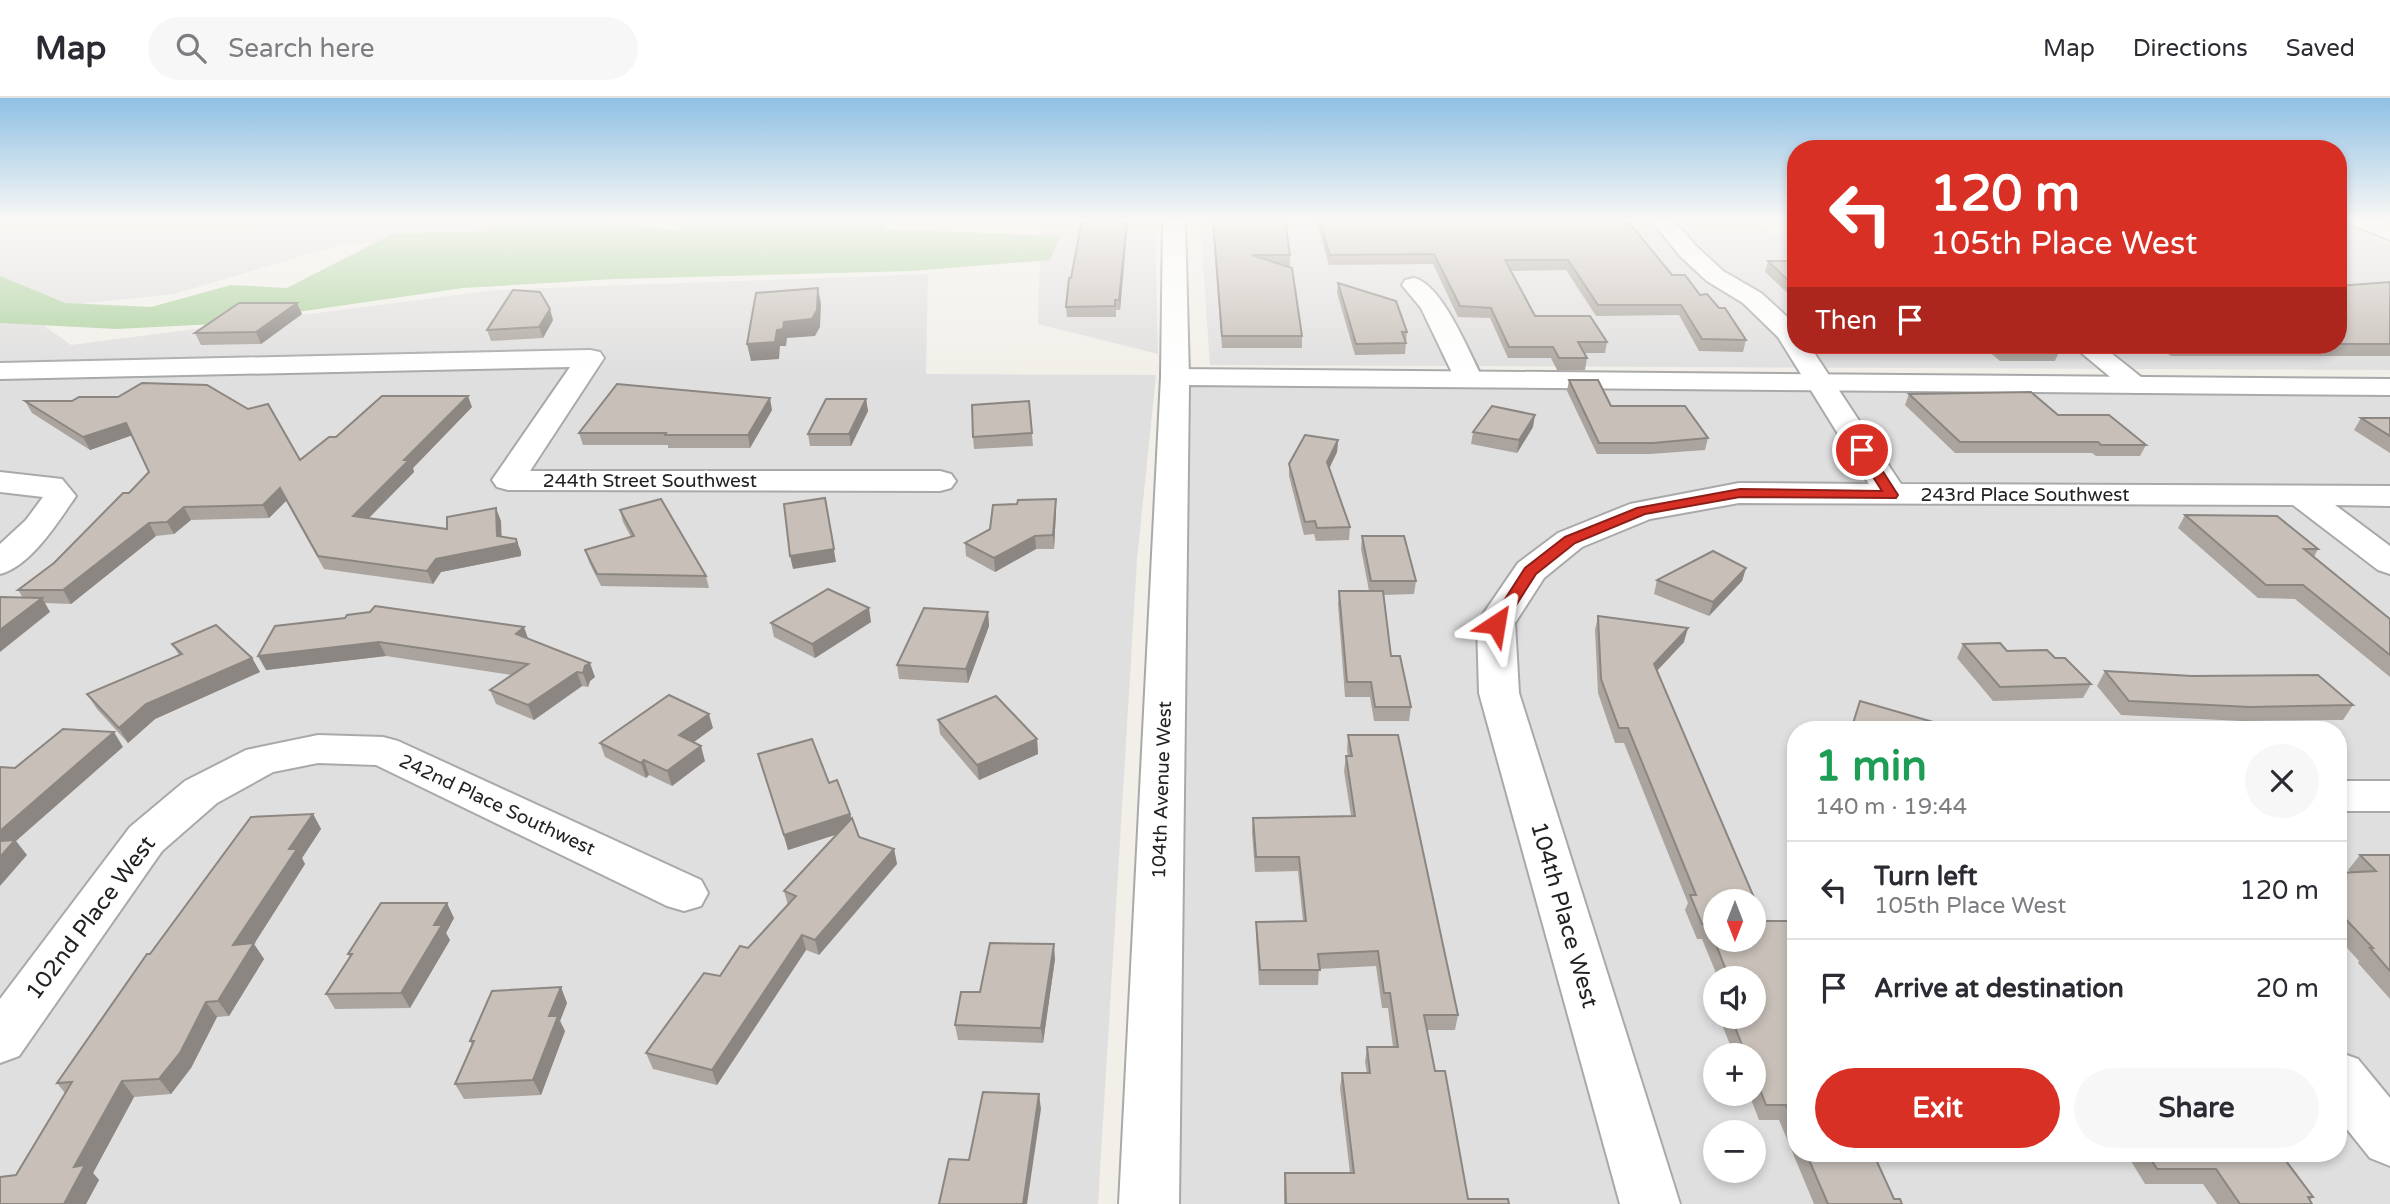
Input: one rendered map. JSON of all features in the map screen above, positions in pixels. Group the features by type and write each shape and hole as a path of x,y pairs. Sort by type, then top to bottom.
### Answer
{"street":[{"name":"104th Avenue West","path":"1149,1204 1175,377 1174,272"},
{"path":"1710,272 1752,298 1787,331"},
{"path":"1414,285 1432,305 1469,379"},
{"path":"1801,354 1892,495"},
{"path":"2097,354 2137,385"},
{"name":"244th Street Southwest","path":"0,371 133,371 339,362 530,362 590,358 508,480 940,481"},
{"path":"1175,377 2390,387"},
{"path":"0,482 51,486 60,496 38,527 0,563"},
{"name":"243rd Place Southwest","path":"1496,624 1531,571 1570,540 1642,511 1740,493 2390,496"},
{"path":"2300,495 2390,563"},
{"name":"104th Place West","path":"1496,624 1499,694 1650,1204"},
{"name":"242nd Place Southwest","path":"261,760 318,749 383,751 684,893"},
{"name":"102nd Place West","path":"0,1040 146,839 201,792 261,760"},
{"path":"2347,796 2390,796"},
{"path":"2347,1087 2390,1140"}],"shaded area":[{"path":"0,272 250,272 174,294 22,310 71,345 495,290 928,274 926,374 1156,375 1137,560 1098,1204 0,1204 0,371 433,372 0,369"},
{"path":"1040,272 1156,272 1158,354 1038,324"},
{"path":"1204,272 1787,272 1787,354 2347,354 2347,272 2390,272 2390,370 1210,365"},
{"path":"1175,377 2390,384 2390,1204 1167,1204"}],"green space":[{"path":"319,272 888,272 614,279 463,288 215,324 117,329 0,323 0,276 65,303 151,307 231,285 287,288"}],"building":[{"path":"1072,272 1122,272 1119,300 1115,300 1115,306 1066,307"},
{"path":"1217,272 1293,272 1302,336 1222,336"},
{"path":"1443,272 1511,272 1535,316 1590,316 1607,342 1578,342 1587,358 1559,358 1553,347 1509,347 1491,308 1460,306"},
{"path":"1576,272 1669,272 1672,275 1685,275 1700,295 1707,294 1719,308 1725,308 1746,340 1702,339 1681,305 1598,305"},
{"path":"1779,272 1787,272 1787,279"},
{"path":"2390,282 2390,344 2347,344 2347,285"},
{"path":"1338,283 1396,301 1407,332 1402,332 1406,343 1356,344"},
{"path":"818,288 817,310 812,319 784,322 783,329 777,330 775,342 747,344 756,293"},
{"path":"513,290 540,292 550,309 539,327 487,330"},
{"path":"239,303 297,303 256,332 195,333"},
{"path":"1569,380 1598,380 1611,406 1685,406 1708,438 1653,443 1599,443"},
{"path":"142,383 207,385 248,409 268,404 300,460 329,437 336,437 382,396 468,396 353,516 447,529 447,517 496,508 497,536 516,539 517,543 436,559 427,571 318,556 280,488 263,505 184,507 167,522 149,523 63,590 18,590 54,563 123,493 129,493 149,472 126,423 83,437 25,401 118,397"},
{"path":"617,384 770,398 748,435 579,433"},
{"path":"2031,392 2058,415 2109,415 2146,445 2101,445 2098,442 1960,442 1909,394"},
{"path":"826,399 866,399 849,434 808,434"},
{"path":"1029,401 1032,433 973,437 972,405"},
{"path":"1492,406 1535,415 1519,440 1473,432"},
{"path":"2361,418 2390,418 2390,436"},
{"path":"1305,435 1338,440 1327,462 1350,527 1317,528 1315,521 1305,522 1289,464"},
{"path":"825,498 834,549 790,556 784,504"},
{"path":"661,499 706,576 597,574 585,550 634,536 620,510"},
{"path":"1056,499 1053,535 1035,536 994,558 965,543 990,529 993,505 1017,504 1018,500"},
{"path":"2185,515 2277,516 2318,549 2304,549 2390,619 2390,655 2303,585 2266,585"},
{"path":"1362,536 1404,536 1416,581 1371,581"},
{"path":"1713,551 1746,568 1713,602 1657,580"},
{"path":"828,589 869,608 812,644 771,623"},
{"path":"1339,591 1383,591 1391,656 1400,656 1411,707 1375,707 1371,682 1347,682"},
{"path":"0,597 42,598 0,630"},
{"path":"375,606 524,627 516,634 590,663 585,666 583,673 577,672 528,705 490,690 528,664 379,642 258,656 275,626 345,618 347,615 370,612"},
{"path":"924,608 988,612 966,669 897,665"},
{"path":"1598,616 1688,628 1654,664 1750,889 1703,889 1703,924 1690,895 1696,895 1628,728 1619,728 1601,679"},
{"path":"216,625 252,658 146,704 119,728 87,694 182,654 172,644"},
{"path":"2000,643 2007,651 2047,650 2055,658 2065,658 2091,684 2000,687 1963,644"},
{"path":"2105,671 2192,676 2318,675 2353,705 2250,707 2129,701"},
{"path":"669,695 709,714 679,735 701,746 667,771 644,760 641,763 600,743"},
{"path":"996,696 1037,739 977,765 938,720"},
{"path":"1860,701 1930,721 1854,721"},
{"path":"63,729 114,732 0,831 0,767 15,768"},
{"path":"1348,735 1398,735 1458,1015 1424,1015 1435,1071 1445,1071 1468,1199 1508,1199 1509,1204 1286,1204 1285,1173 1354,1173 1342,1073 1370,1073 1367,1047 1398,1047 1390,993 1384,993 1378,951 1318,954 1320,970 1260,970 1256,922 1306,921 1299,857 1256,857 1253,818 1355,816 1346,756 1352,756"},
{"path":"812,739 829,783 837,780 850,814 784,835 758,754"},
{"path":"313,814 289,849 297,849 233,945 254,943 218,1001 206,1002 180,1053 159,1079 122,1081 74,1167 85,1165 64,1204 0,1204 0,1177 16,1175 72,1082 57,1083 147,954 150,954 251,817"},
{"path":"852,818 859,837 894,849 815,940 802,935 712,1070 646,1053 704,973 720,976 740,946 748,948 796,896 784,891"},
{"path":"15,840 0,857 0,841"},
{"path":"2360,855 2390,855 2390,971 2347,921 2347,873 2376,871"},
{"path":"381,903 447,903 434,925 442,925 401,993 326,994 352,954 348,954"},
{"path":"1766,921 1787,921 1787,1107 1786,1105 1766,1105 1766,1043 1741,1043 1736,1029 1766,1029 1766,966 1724,966 1719,952 1766,952"},
{"path":"990,943 1054,944 1041,1028 955,1025 961,992 980,992"},
{"path":"561,987 549,1016 558,1016 533,1080 455,1084 492,991"},
{"path":"983,1092 1039,1094 1023,1204 939,1204 949,1159 969,1160"},
{"path":"1810,1162 1877,1162 1894,1199 1900,1199 1902,1204 1828,1204"},
{"path":"2153,1162 2287,1162 2313,1197 2308,1197 2312,1204 2240,1204 2216,1169 2157,1169"}],"route":[{"path":"1496,624 1531,571 1570,540 1642,511 1740,493 1892,495 1862,450"}]}
